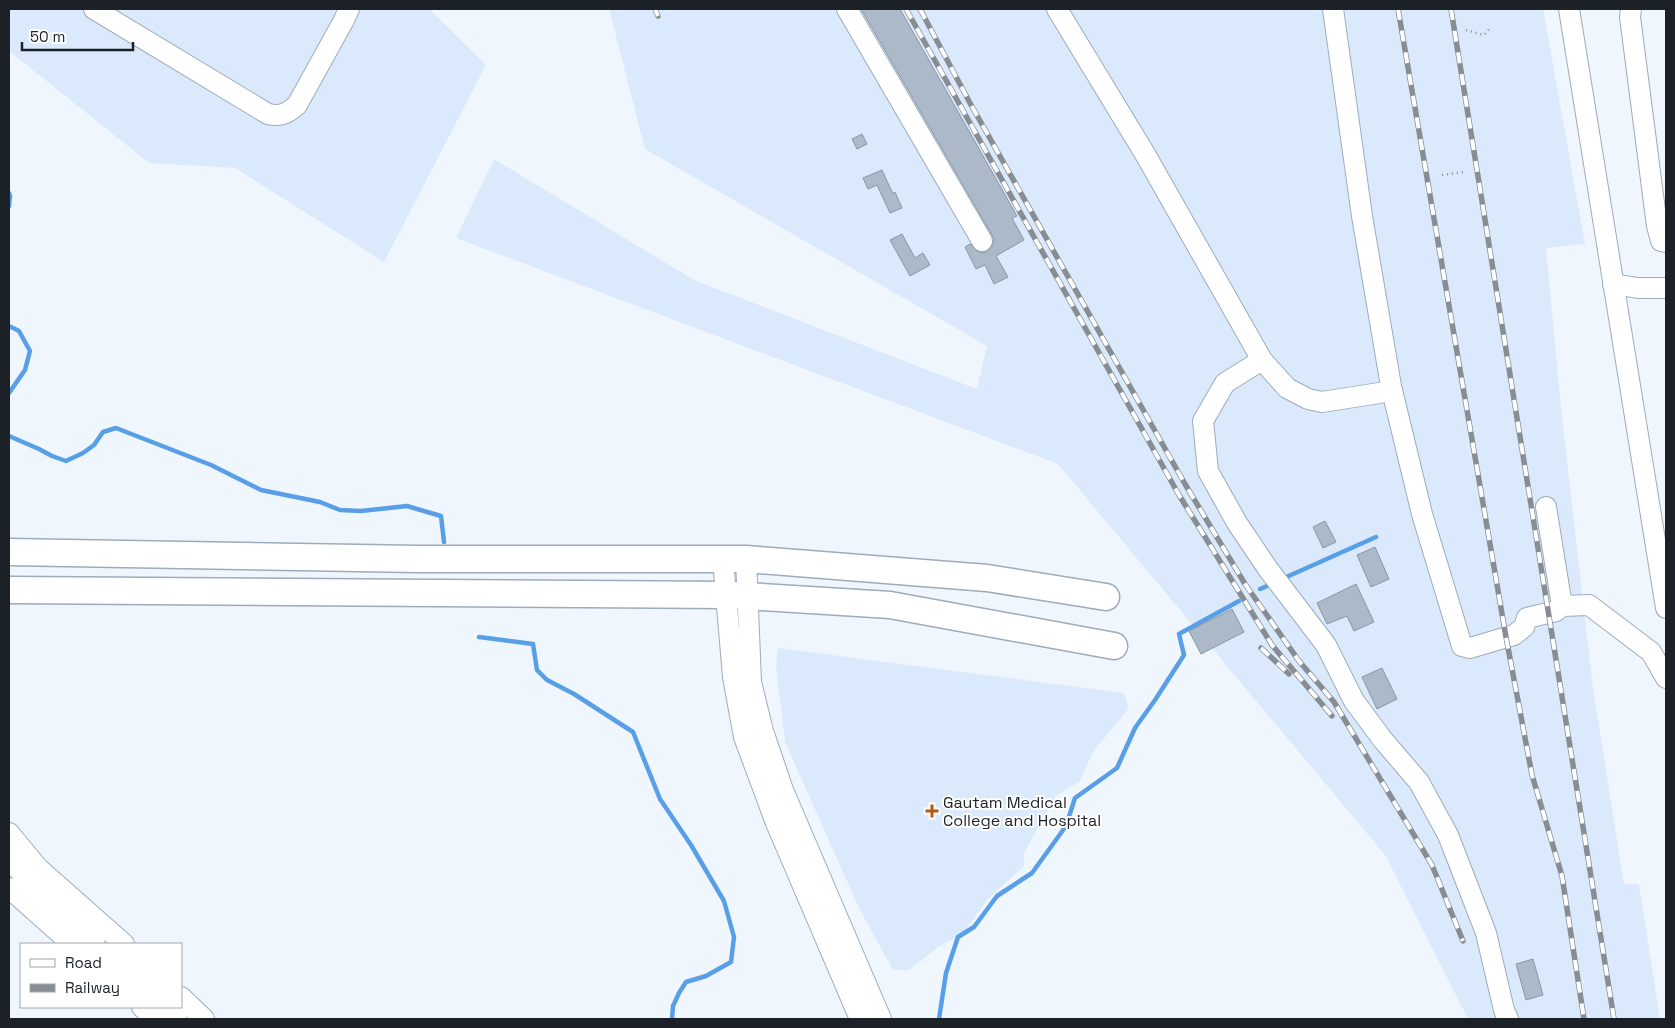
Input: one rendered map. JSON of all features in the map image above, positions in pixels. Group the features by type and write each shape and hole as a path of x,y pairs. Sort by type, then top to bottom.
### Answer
{"main road":[{"path":"9,552 418,559 734,559 988,578 1106,597"},
{"path":"9,590 737,595 890,604 1114,646"}],"street":[{"path":"94,9 268,114 277,116 288,113 297,104 349,9"},
{"path":"847,9 982,241"},
{"path":"1057,9 1145,154 1262,360 1287,388 1308,399 1322,402 1392,391"},
{"path":"1333,9 1362,216 1392,391 1422,514 1462,646 1470,648 1514,635 1524,627 1527,618 1556,611 1562,606 1589,605 1651,652 1666,678"},
{"path":"1570,9 1666,608"},
{"path":"1631,9 1630,17 1657,226 1661,241 1666,242"},
{"path":"1613,284 1638,288 1666,288"},
{"path":"1262,360 1225,383 1203,421 1208,471 1237,523 1268,569 1326,645 1354,701 1383,740 1420,782 1448,835 1486,933 1504,1010 1508,1019"},
{"path":"1546,508 1562,606"},
{"path":"734,559 737,595 751,682 762,732 783,790 880,1019"},
{"path":"737,595 733,676 744,737 776,823 860,1019"},
{"path":"9,833 38,868 123,943"},
{"path":"9,859 44,899 94,943"},
{"path":"9,888 71,943"},
{"path":"182,997 204,1019"},
{"path":"143,1008 154,1019"},
{"path":"165,1008 177,1019"}],"path":[{"path":"1466,30 1484,36 1490,28"},
{"path":"1442,175 1464,172"}],"shaded area":[{"path":"9,9 429,9 486,65 384,262 235,168 149,163 9,51"},
{"path":"609,9 1543,9 1585,244 1546,248 1561,408 1593,688 1624,884 1639,884 1660,1019 1468,1019 1385,855 1058,464 456,238 494,159 694,280 977,389 987,346 645,149"},
{"name":"Gautam Medical College and Hospital","path":"778,648 1124,693 1129,708 1093,752 1080,781 1056,796 1024,853 1024,866 987,900 963,934 938,947 909,970 893,970 859,908 785,742 776,667"}],"building":[{"path":"861,9 900,9 1017,216 1012,218 1024,240 996,256 1008,277 994,284 985,265 976,269 965,247 970,244 977,251 983,253 988,251 994,240 992,235"},
{"path":"862,134 867,144 857,149 852,139"},
{"path":"882,170 902,208 890,213 877,185 868,189 863,178"},
{"path":"902,234 915,258 923,253 930,265 910,276 890,240"},
{"path":"1325,521 1336,542 1323,548 1313,527"},
{"path":"1375,547 1389,579 1371,587 1357,555"},
{"path":"1356,584 1374,622 1354,631 1347,616 1327,624 1317,603"},
{"path":"1232,609 1244,632 1201,654 1189,631"},
{"path":"1382,668 1397,699 1377,709 1362,677"},
{"path":"1533,959 1543,995 1526,1000 1516,964"}],"waterway":[{"path":"9,193 9,206"},
{"path":"9,326 19,331 30,351 25,370 9,393"},
{"path":"9,436 66,461 94,445 103,432 116,428 211,465 261,490 320,502 340,510 361,511 407,506 441,516 444,542"},
{"path":"1282,579 1376,537"},
{"path":"1260,589 1272,584"},
{"path":"939,1019 946,973 958,937 974,927 997,896 1032,873 1066,826 1075,798 1117,768 1135,728 1184,655 1179,634 1239,601"},
{"path":"479,637 533,644 537,670 547,680 574,694 633,732 660,799 691,845 724,901 734,937 731,962 706,976 686,982 673,1006 672,1019"}],"railway":[{"path":"655,9 658,16"},
{"path":"906,9 1179,495 1272,645 1332,716"},
{"path":"920,9 970,103 1185,484 1245,584 1299,661 1334,702 1432,865 1463,941"},
{"path":"1398,9 1506,637 1532,775 1562,876 1584,1019"},
{"path":"1451,9 1614,1019"},
{"path":"1261,648 1289,674"}],"place":[{"name":"Gautam Medical College and Hospital","path":"932,811"}]}
